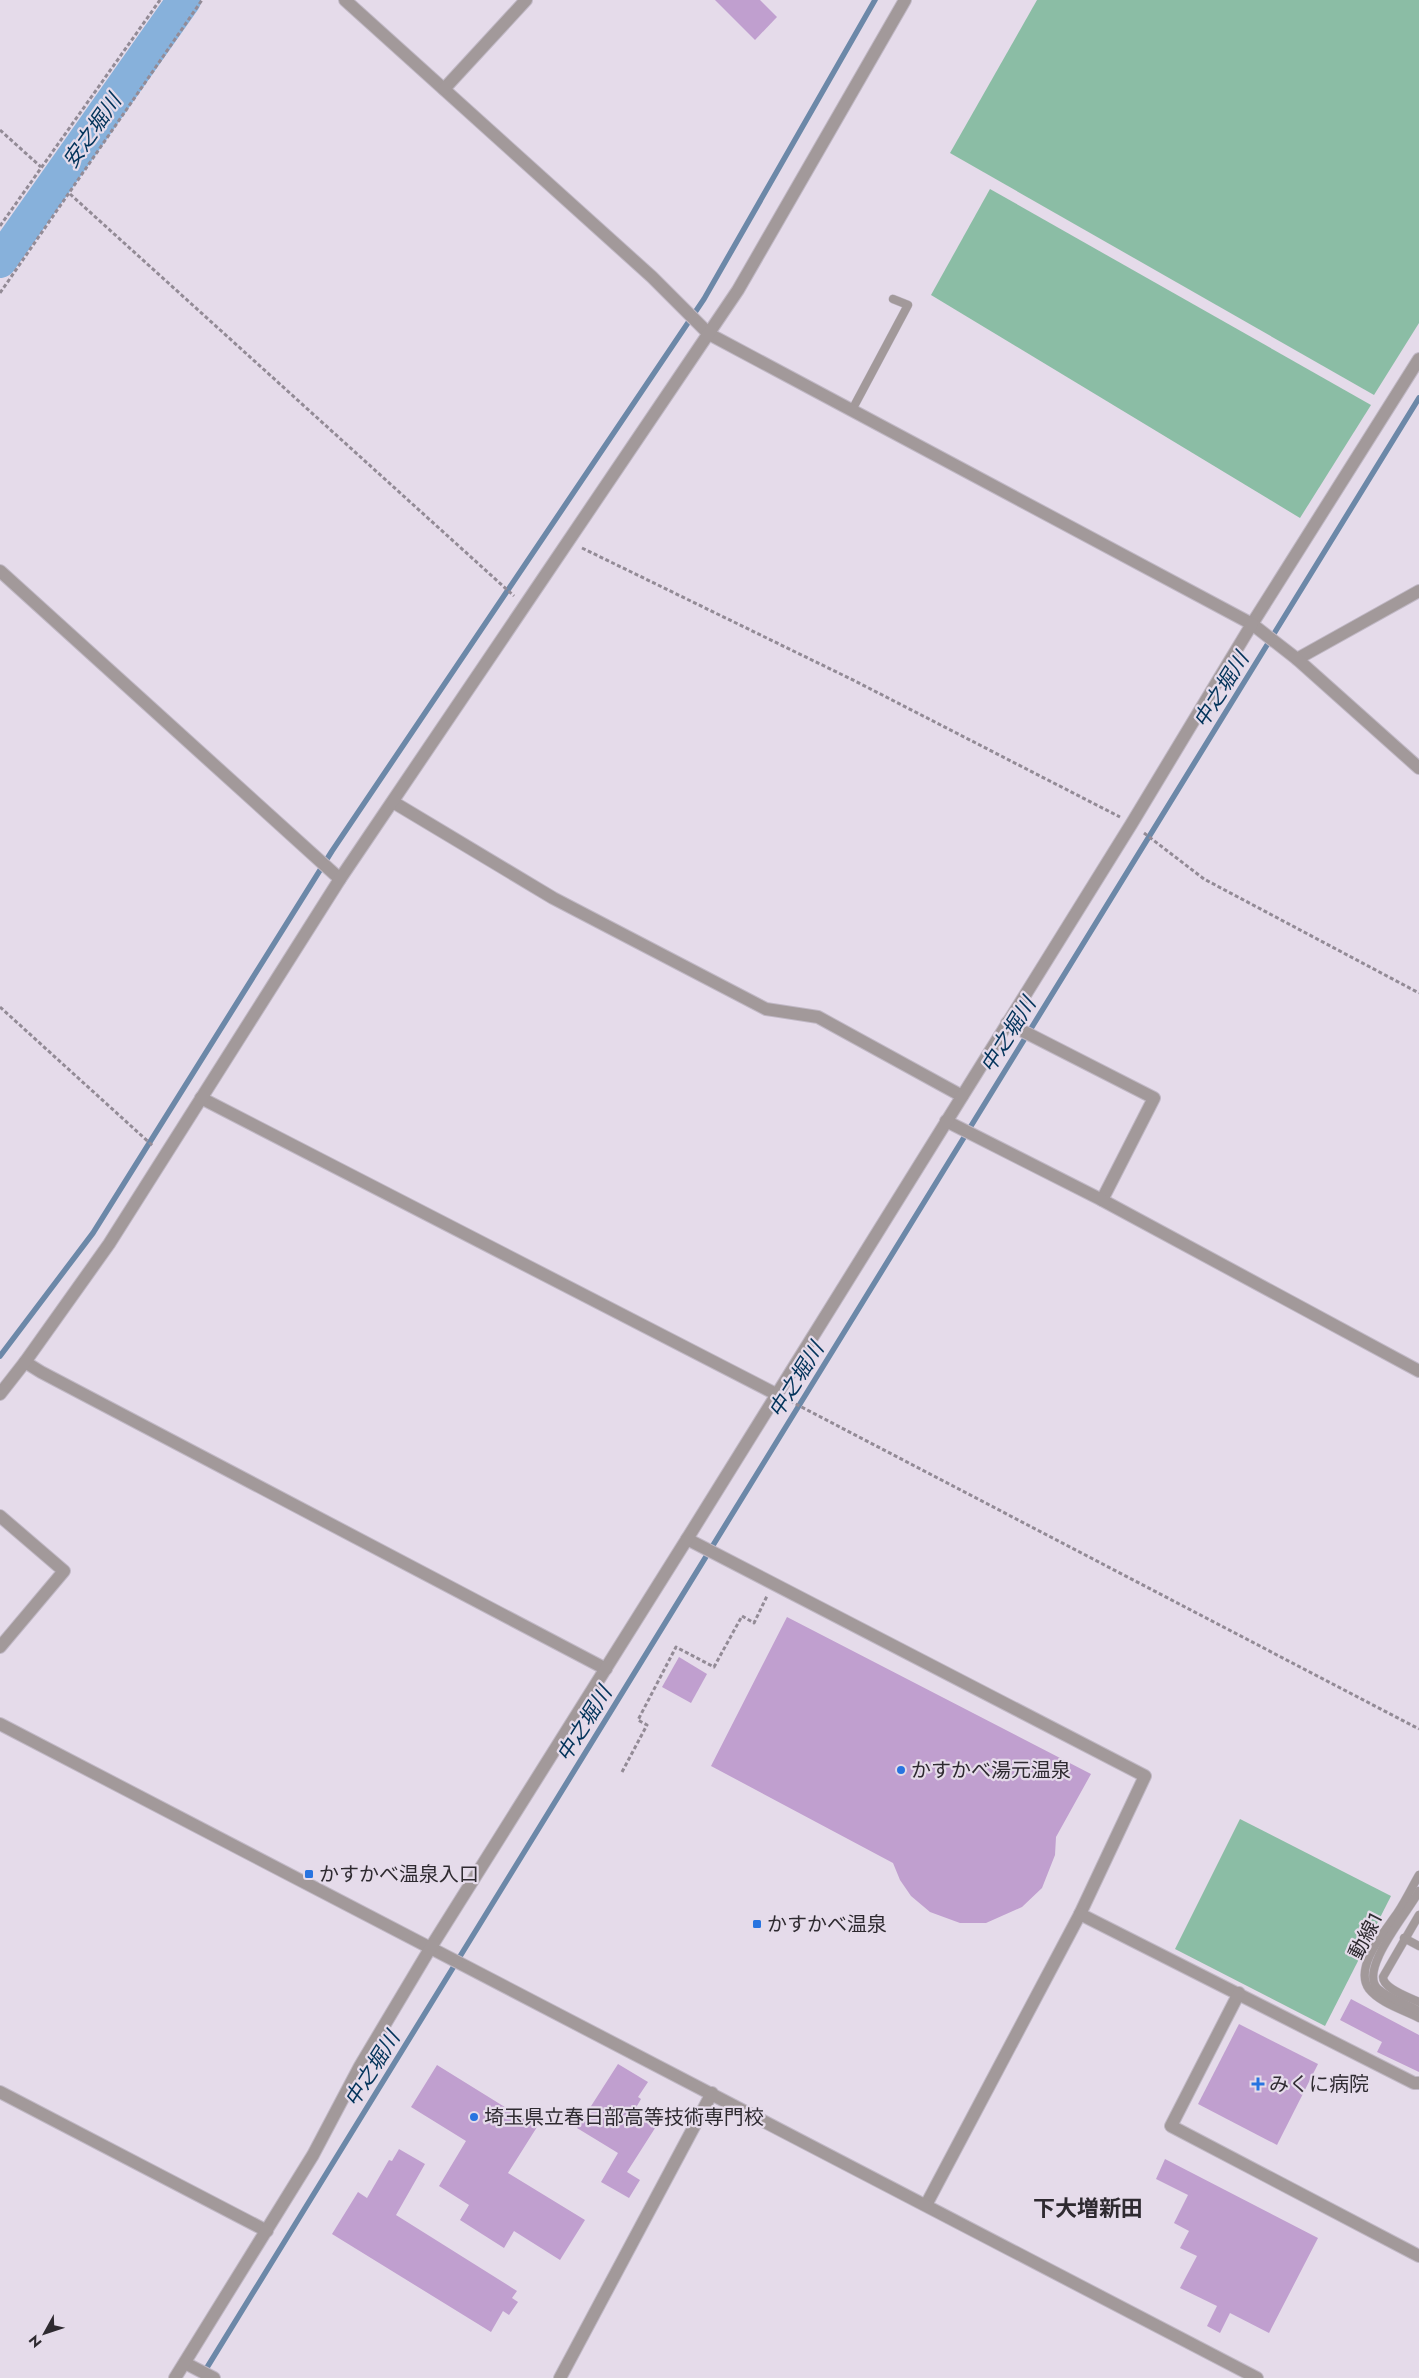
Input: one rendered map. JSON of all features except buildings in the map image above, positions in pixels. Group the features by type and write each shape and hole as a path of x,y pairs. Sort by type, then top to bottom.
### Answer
{"street":[{"path":"346,0 706,330 1256,628 1297,659 1419,768"},
{"path":"444,89 526,0"},
{"path":"0,1394 26,1362 109,1244 201,1098 336,876 393,802 569,542 706,330 743,282 905,0"},
{"path":"175,2378 313,2155 360,2066 431,1947 687,1540 1132,823 1256,628 1419,359"},
{"path":"0,572 336,876"},
{"path":"1297,659 1419,591"},
{"path":"393,802 553,898 766,1009 818,1017 962,1096"},
{"path":"1007,1024 1154,1098 1102,1200"},
{"path":"201,1098 776,1394"},
{"path":"946,1121 1102,1200 1419,1371"},
{"path":"26,1362 41,1372 606,1669"},
{"path":"0,1516 64,1571 0,1648"},
{"path":"687,1540 1145,1776 1080,1914 926,2206"},
{"path":"0,1724 1257,2378"},
{"path":"1080,1914 1414,2083 1419,2083"},
{"path":"1239,1993 1171,2126 1419,2256"},
{"path":"0,2092 267,2231"},
{"path":"560,2378 712,2093"},
{"path":"185,2363 214,2378"}],"lane":[{"path":"852,410 908,305 893,299"},
{"name":"動線1","path":"1419,1875 1397,1913 1383,1932 1364,1969 1366,1984 1376,1996 1419,2018"},
{"path":"1419,1891 1410,1908 1390,1933 1372,1973 1374,1982 1379,1990 1419,2010"},
{"path":"1419,1915 1384,1972 1383,1981 1388,1986 1419,2002"},
{"path":"1404,1938 1419,1946"}],"path":[{"path":"0,226 160,0"},
{"path":"0,293 202,0"},
{"path":"0,130 41,167"},
{"path":"70,194 518,599"},
{"path":"569,542 855,681 1132,823 1204,879 1419,993"},
{"path":"0,1007 159,1152"},
{"path":"776,1394 1419,1729"},
{"path":"622,1772 647,1724 638,1720 676,1646 714,1667 742,1616 754,1623 773,1584"}],"green space":[{"path":"1037,0 1419,0 1419,323 1374,395 950,153"},
{"path":"990,189 1371,405 1300,518 931,295"},
{"path":"1240,1819 1391,1896 1325,2026 1175,1949"}],"waterway":[{"name":"安之堀川","path":"0,261 184,0"},
{"path":"0,1356 93,1233 332,851 704,299 875,0"},
{"name":"中之堀川","path":"203,2374 1419,398"}],"place":[{"name":"かすかべ湯元温泉","path":"901,1770"},
{"name":"かすかべ温泉入口","path":"309,1874"},
{"name":"かすかべ温泉","path":"757,1924"},
{"name":"みくに病院","path":"1258,2084"},
{"name":"埼玉県立春日部高等技術専門校","path":"474,2117"}],"district":[{"name":"下大増新田","path":"1088,2208"}]}
